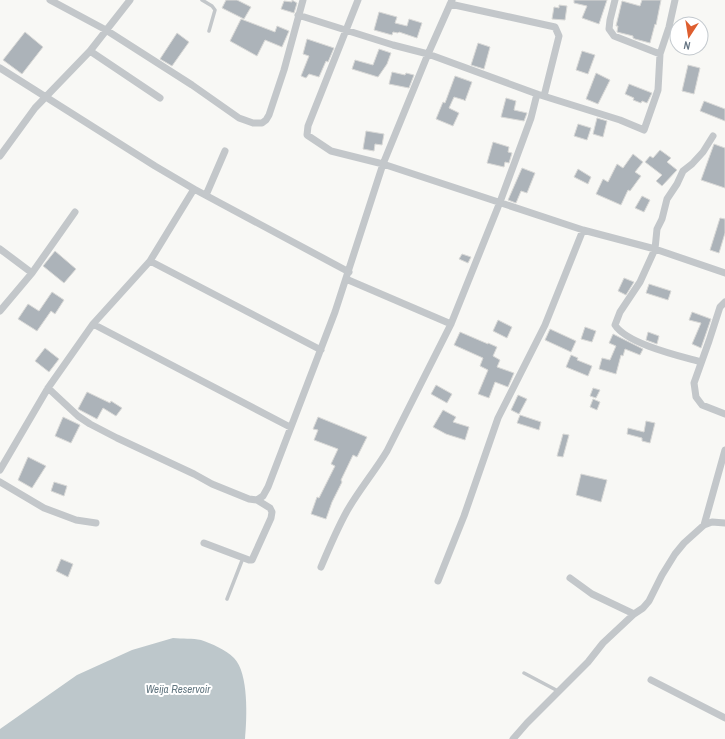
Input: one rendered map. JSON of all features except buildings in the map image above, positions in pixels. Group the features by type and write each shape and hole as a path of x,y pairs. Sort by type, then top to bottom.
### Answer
{"street":[{"path":"50,0 106,30 192,85 239,118 253,123 262,123 269,115 284,70 303,0"},
{"path":"0,156 45,96 90,51 130,0"},
{"path":"358,0 308,126 307,135 331,151 383,164 583,230 655,249 725,273"},
{"path":"615,0 609,29 614,36 660,54"},
{"path":"298,15 393,45 428,54 541,95 620,120 644,130 658,90 660,54 670,27 675,0"},
{"path":"257,500 263,496 268,487 321,350 348,275 383,164 451,2 555,27 559,36 541,95 451,324 387,451 376,469 360,490 337,529 321,568"},
{"path":"90,51 160,98"},
{"path":"0,68 155,166 206,196 348,275 451,324"},
{"path":"701,362 642,343 618,331 615,325 620,312 640,282 655,249 657,229 662,219 667,199 677,184 683,171 703,152 713,136"},
{"path":"206,196 225,151"},
{"path":"0,470 48,388 93,324 150,261 194,189"},
{"path":"0,312 32,273 75,212"},
{"path":"438,581 464,516 498,418 545,325 583,230"},
{"path":"0,249 32,273"},
{"path":"150,261 321,350"},
{"path":"725,302 720,307 694,383 696,397 702,405 725,414"},
{"path":"93,324 290,427"},
{"path":"48,388 78,416 101,431 165,460 212,484 249,499 257,500 270,508 272,512 271,518 252,560 204,543"},
{"path":"704,525 725,450"},
{"path":"0,482 44,508 76,520 96,523"},
{"path":"513,739 588,662 603,643 634,614 643,608 649,601 662,575 675,554 684,543 704,525 712,522 725,523"},
{"path":"570,578 592,594 634,614"},
{"path":"651,680 725,718"}],"lane":[{"path":"202,0 212,6 215,10 210,31"},
{"path":"227,599 243,558"},
{"path":"524,673 559,691"}],"water":[{"name":"Weija Reservoir","path":"173,638 201,640 214,645 223,649 234,658 239,665 245,685 246,697 245,739 0,739 0,729 77,675 132,650"}]}
